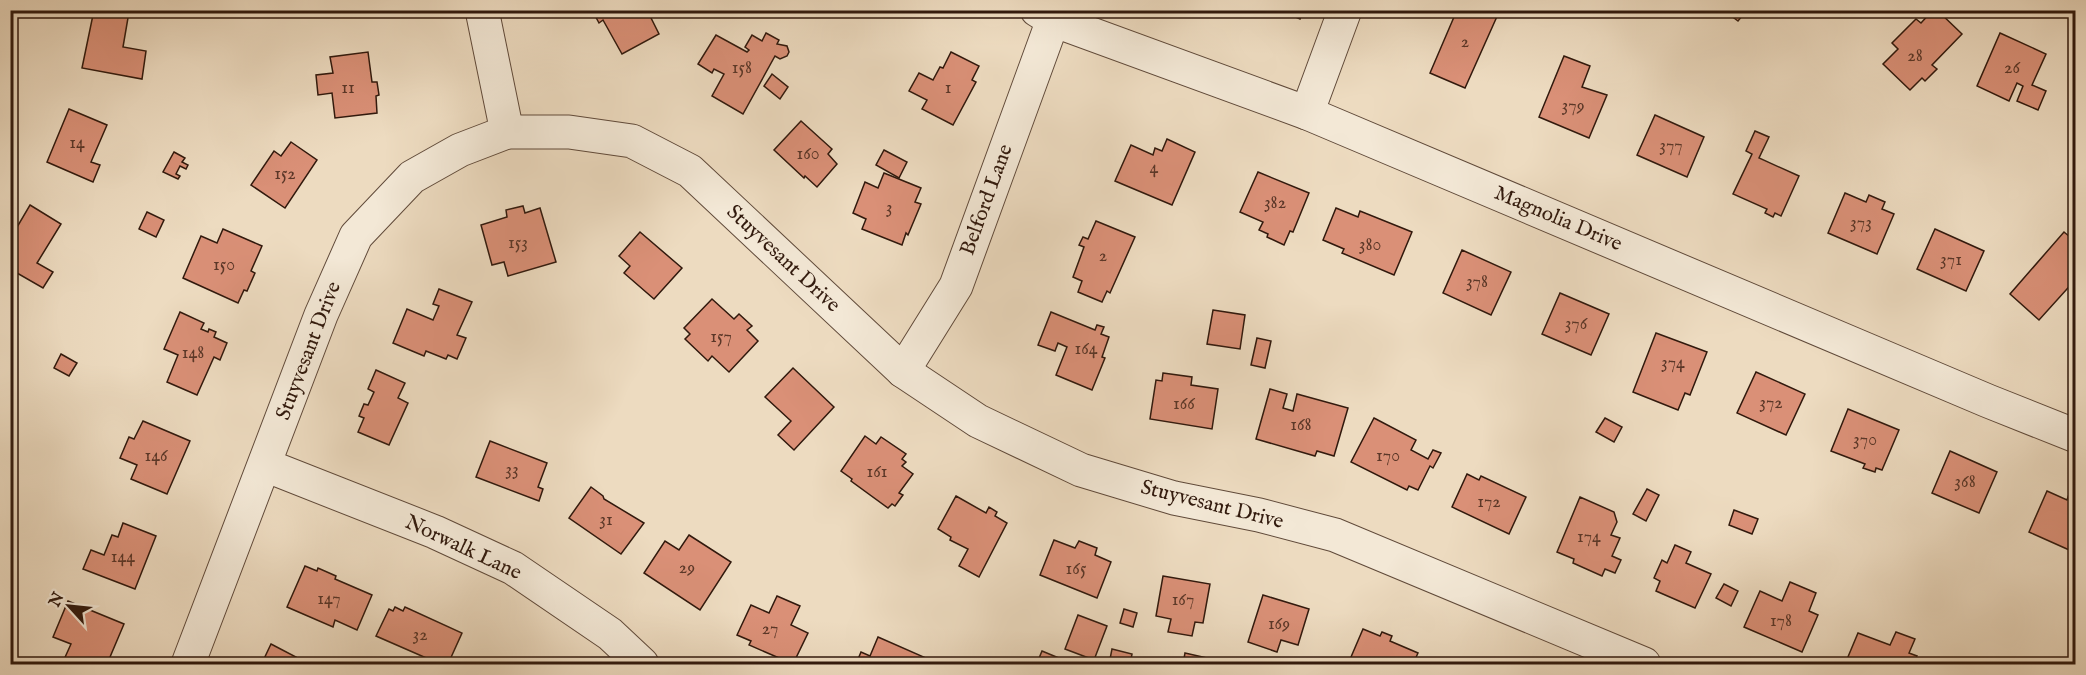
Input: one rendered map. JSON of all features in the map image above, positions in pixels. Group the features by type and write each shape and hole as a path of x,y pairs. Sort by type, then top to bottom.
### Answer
{"street":[{"path":"483,10 507,132"},
{"path":"1307,113 1345,10"},
{"name":"Magnolia Drive","path":"1045,15 1307,113 1977,397 2076,436"},
{"name":"Belford Lane","path":"903,371 956,286 1045,15"},
{"name":"Stuyvesant Drive","path":"188,664 321,315 356,236 412,177 460,150 507,132 569,132 632,141 690,171 903,371 978,421 1081,470 1174,498 1259,515 1335,535 1644,664"},
{"name":"Norwalk Lane","path":"265,465 435,532 513,568 610,634 642,664"}],"building":[{"path":"94,10 129,12 123,47 146,51 142,79 82,68"},
{"path":"592,10 647,10 659,34 622,54 603,20 599,23"},
{"path":"1280,10 1303,10 1300,19"},
{"path":"1457,10 1499,12 1465,88 1430,73"},
{"path":"1731,10 1747,10 1738,21 1730,15"},
{"path":"1837,10 1855,10 1852,17"},
{"path":"1933,10 1937,10 1962,34 1932,65 1937,69 1925,81 1922,78 1910,90 1883,64 1898,49 1892,43 1916,19 1921,23"},
{"path":"766,33 779,40 777,44 787,46 789,52 787,56 780,59 775,56 743,114 712,96 724,74 714,69 712,73 698,64 716,35 747,52 749,50 745,47 752,35 762,41"},
{"path":"2000,33 2046,54 2032,85 2046,91 2038,110 2017,101 2023,86 2017,83 2009,101 1977,86"},
{"path":"368,52 372,82 377,82 379,95 376,96 377,113 335,118 332,93 318,95 316,75 333,73 330,57"},
{"path":"951,52 979,66 972,80 976,82 953,125 922,109 927,100 909,91 919,73 933,80 940,67 943,68"},
{"path":"1564,56 1590,66 1582,87 1607,95 1589,138 1539,117"},
{"path":"772,74 788,87 780,99 764,86"},
{"path":"69,109 107,125 91,162 100,165 93,182 47,162"},
{"path":"1655,115 1704,137 1687,177 1637,155"},
{"path":"801,121 832,149 828,154 837,164 817,187 774,150"},
{"path":"1755,131 1769,137 1759,158 1799,176 1781,216 1775,213 1773,217 1765,213 1767,209 1733,194 1752,154 1746,151"},
{"path":"1167,139 1195,152 1172,205 1115,181 1131,145 1153,155 1155,148 1162,151"},
{"path":"291,142 317,160 285,208 251,185 274,151 281,156"},
{"path":"884,150 907,162 899,178 876,165"},
{"path":"174,152 185,158 182,162 188,165 186,169 180,166 176,174 180,176 178,179 163,172"},
{"path":"1258,172 1309,193 1293,232 1290,231 1284,245 1267,237 1268,234 1259,230 1263,222 1240,212"},
{"path":"884,173 921,188 915,202 921,204 902,245 862,229 866,219 853,213 865,182 878,188"},
{"path":"1845,193 1866,202 1869,195 1885,202 1882,209 1894,214 1877,254 1828,233"},
{"path":"30,205 61,224 37,263 53,272 43,288 10,269 10,239"},
{"path":"523,206 525,213 540,208 556,262 508,276 504,262 492,265 481,225 507,217 506,210"},
{"path":"1336,208 1358,217 1360,211 1412,232 1394,275 1342,253 1344,249 1323,240"},
{"path":"147,212 164,220 156,237 139,229"},
{"path":"1096,221 1135,237 1110,293 1107,291 1102,302 1078,292 1082,281 1073,277 1084,247 1079,245 1083,237 1088,239"},
{"path":"223,229 262,246 251,271 255,273 247,291 244,290 238,303 183,278 201,236 217,243"},
{"path":"1935,229 1984,251 1966,291 1917,269"},
{"path":"640,232 682,268 654,299 624,273 630,266 619,256"},
{"path":"2064,232 2076,242 2076,279 2039,320 2010,294"},
{"path":"1462,250 1511,272 1491,315 1443,293"},
{"path":"439,289 472,302 457,335 466,338 457,359 448,355 446,359 426,351 424,356 393,343 407,309 433,320 439,306 433,304"},
{"path":"1560,293 1609,314 1591,355 1542,334"},
{"path":"712,299 734,319 739,314 752,326 747,330 758,341 729,372 712,356 708,361 685,339 690,334 684,328"},
{"path":"1213,310 1245,315 1240,349 1207,344"},
{"path":"180,312 204,323 201,329 216,332 214,337 227,343 220,360 214,357 197,395 167,382 178,355 164,349"},
{"path":"1051,312 1095,330 1097,325 1104,327 1101,334 1109,337 1102,357 1105,358 1092,390 1056,375 1067,347 1058,343 1055,351 1038,345"},
{"path":"1656,333 1707,352 1690,395 1685,393 1678,410 1633,392"},
{"path":"1257,338 1271,341 1265,368 1251,365"},
{"path":"61,354 77,363 69,376 54,368"},
{"path":"793,368 834,407 794,450 778,435 791,421 765,397"},
{"path":"376,370 405,383 398,398 408,403 389,445 358,432 364,418 359,416 364,404 368,405 374,392 368,389"},
{"path":"1756,372 1805,394 1786,435 1737,413"},
{"path":"1163,373 1192,377 1191,385 1218,389 1212,429 1150,419 1156,380 1162,381"},
{"path":"1270,389 1287,394 1283,408 1293,411 1297,394 1348,408 1334,456 1317,451 1315,456 1256,439"},
{"path":"1848,409 1899,430 1882,470 1876,468 1875,472 1863,468 1865,464 1831,451"},
{"path":"1374,418 1416,440 1411,450 1428,459 1433,450 1441,453 1433,468 1430,466 1418,490 1409,486 1407,490 1351,462"},
{"path":"1605,418 1622,427 1614,442 1596,432"},
{"path":"143,421 190,441 167,494 131,479 137,465 120,458 129,437 134,439"},
{"path":"865,436 876,444 881,437 906,454 902,459 906,462 902,466 913,474 899,493 903,495 895,506 892,504 888,508 841,471"},
{"path":"490,441 547,463 538,487 543,489 539,501 476,477"},
{"path":"1950,451 1997,472 1979,513 1932,493"},
{"path":"1467,474 1479,480 1481,476 1526,497 1509,534 1452,507"},
{"path":"591,487 604,499 644,523 621,554 569,518"},
{"path":"1647,489 1659,495 1646,521 1633,514"},
{"path":"2047,491 2067,500 2069,494 2076,497 2076,553 2029,532"},
{"path":"956,496 986,513 989,507 997,512 995,516 1007,523 979,577 959,566 968,549 950,540 951,537 938,529"},
{"path":"1580,497 1614,512 1617,522 1611,535 1620,538 1612,556 1621,560 1615,573 1605,569 1602,576 1573,563 1574,559 1557,552"},
{"path":"1734,510 1758,519 1752,534 1729,525"},
{"path":"123,523 156,536 135,589 83,569 91,550 104,555 112,535 118,537"},
{"path":"689,535 731,562 700,610 644,573 665,541 679,550"},
{"path":"1054,540 1075,548 1079,541 1097,548 1095,555 1111,562 1097,598 1040,575"},
{"path":"1675,545 1691,552 1686,563 1711,574 1695,608 1656,591 1660,581 1654,578 1662,560 1667,563"},
{"path":"305,566 317,571 318,568 336,576 335,579 372,595 357,630 335,620 333,627 287,607"},
{"path":"1163,576 1210,584 1203,623 1195,622 1192,636 1168,632 1171,619 1156,616"},
{"path":"1790,582 1816,593 1809,611 1818,615 1802,652 1744,627 1760,591 1782,601"},
{"path":"1724,584 1738,591 1731,606 1716,598"},
{"path":"1263,595 1309,609 1298,645 1281,640 1277,652 1248,642"},
{"path":"777,596 800,606 791,625 808,633 793,664 749,645 751,641 737,635 751,605 769,613"},
{"path":"68,601 124,624 107,664 99,662 98,664 62,664 71,644 53,637"},
{"path":"395,607 403,611 405,607 462,633 448,664 440,664 376,636 389,609 393,611"},
{"path":"1124,609 1137,613 1133,627 1120,623"},
{"path":"1078,615 1107,626 1094,660 1065,649"},
{"path":"1363,629 1380,636 1382,632 1392,636 1390,641 1418,653 1413,664 1348,664"},
{"path":"1896,632 1915,639 1909,653 1917,656 1913,664 1845,664 1858,633 1890,645"},
{"path":"878,637 926,658 923,664 856,664 861,652 870,656"},
{"path":"271,644 296,657 292,664 262,663"},
{"path":"1112,649 1132,654 1130,664 1109,664"},
{"path":"1042,651 1066,661 1065,664 1037,663"},
{"path":"1185,653 1216,660 1215,664 1183,664"}]}
